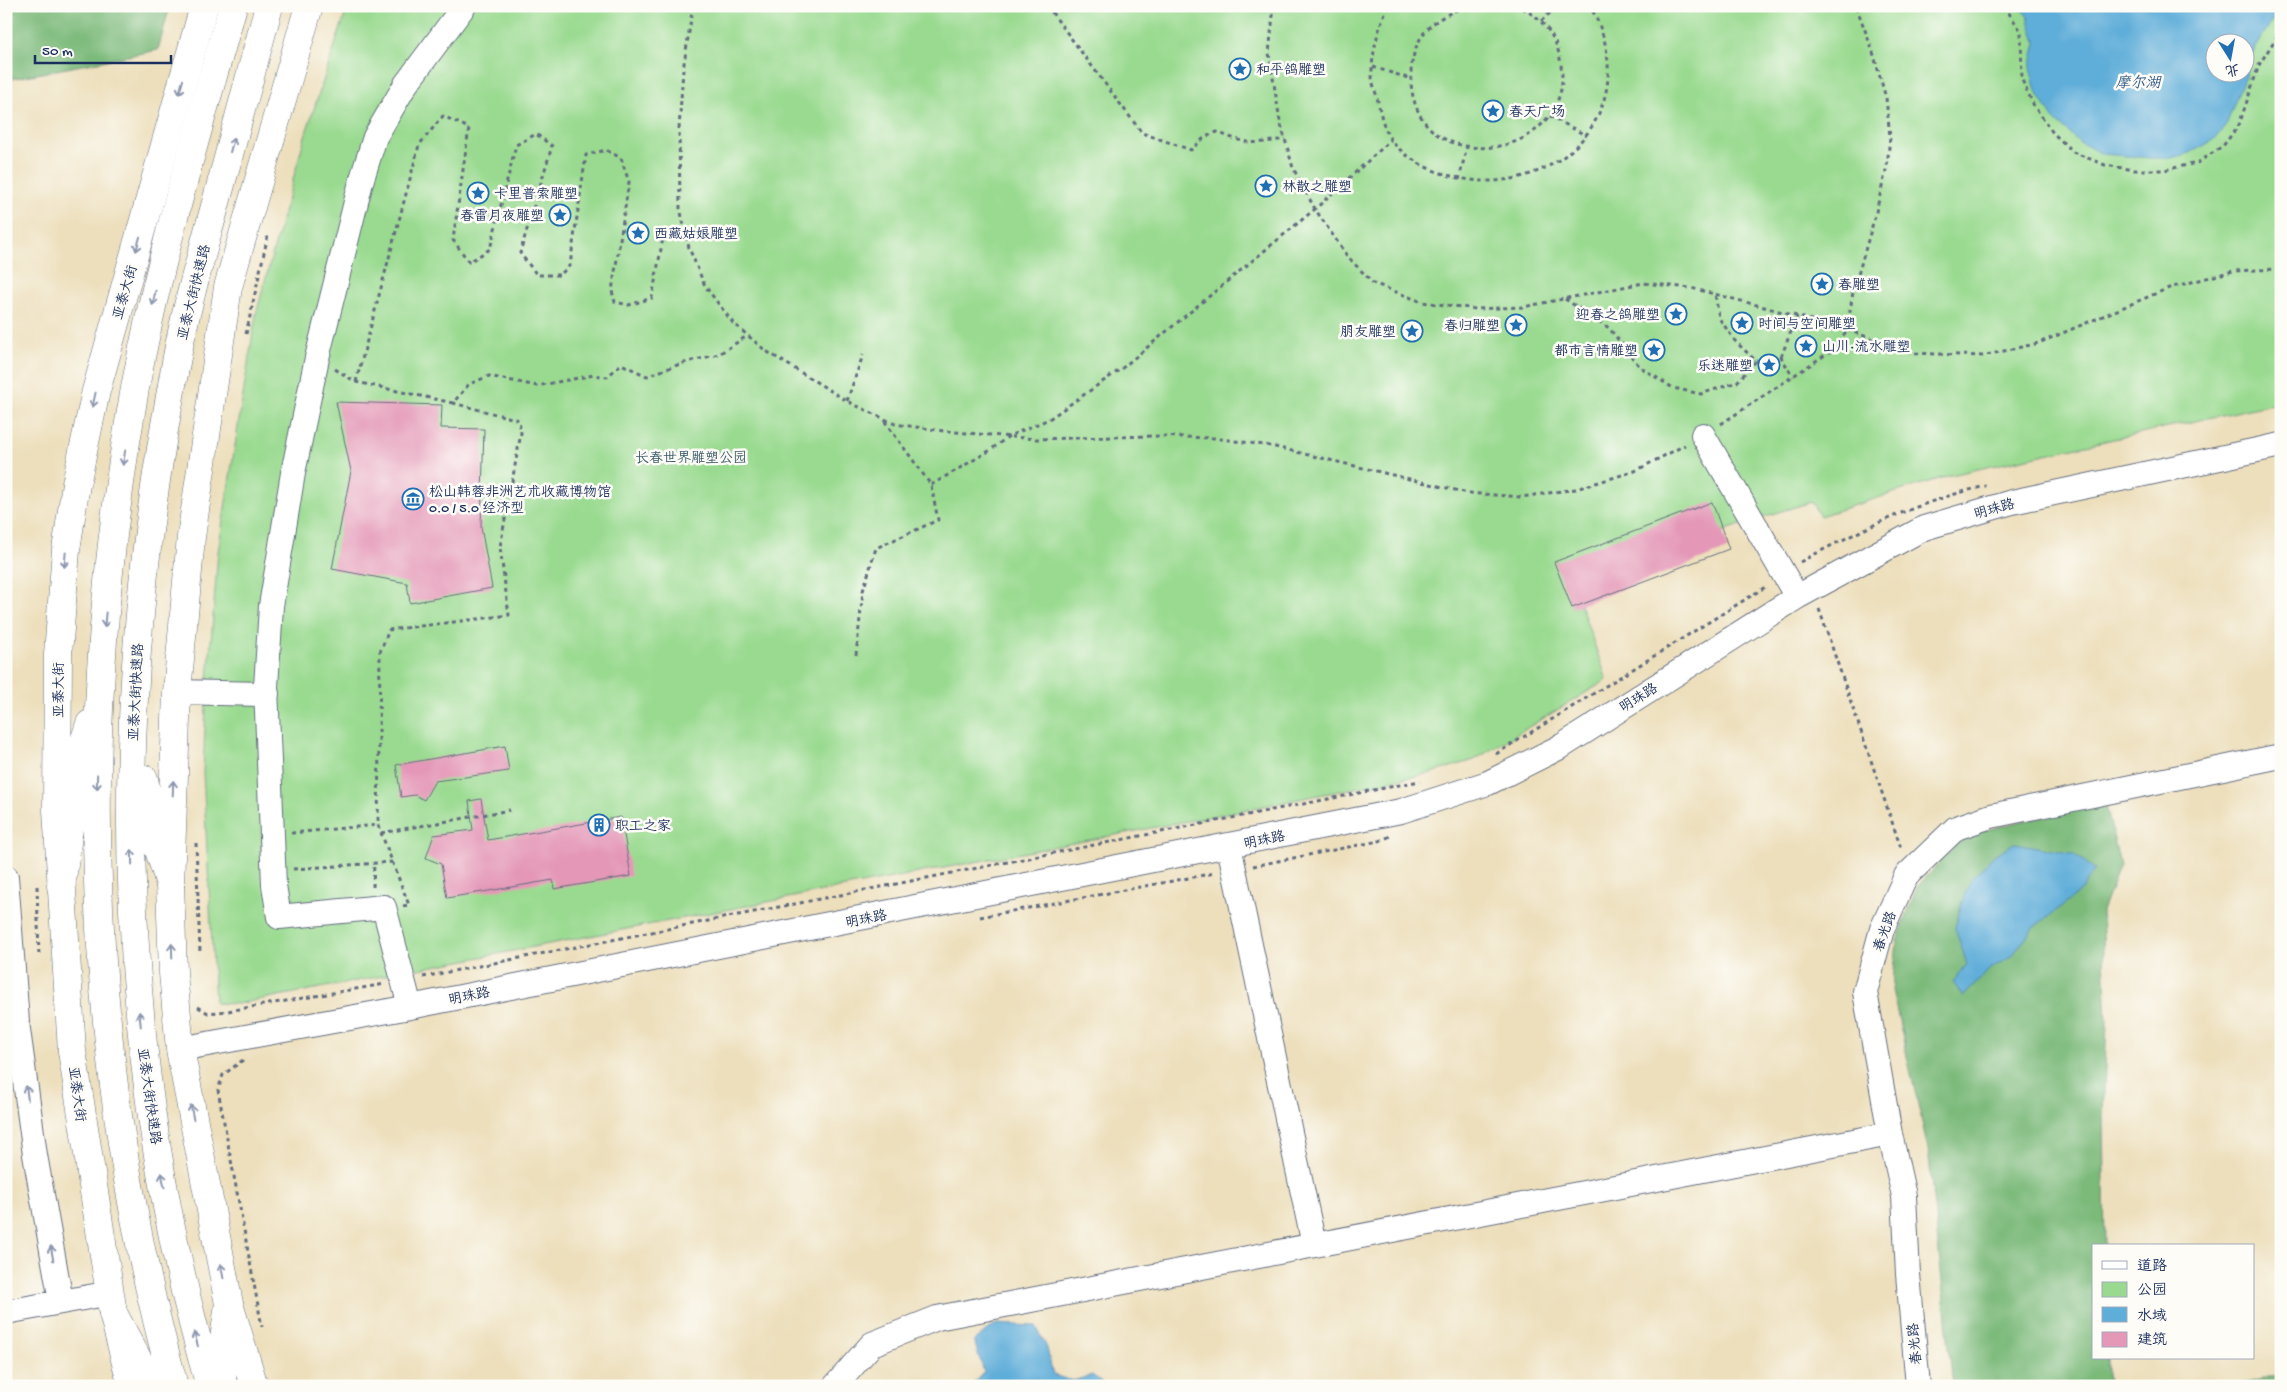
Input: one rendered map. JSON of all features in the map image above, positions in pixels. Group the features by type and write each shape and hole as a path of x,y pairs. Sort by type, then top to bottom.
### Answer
{"main road":[{"name":"亚泰大街","path":"132,1386 112,1303 49,891 57,810 58,654 66,550 76,484 96,391 204,6"},
{"path":"174,1386 155,1318 137,1238 118,1117 102,980 98,916 97,837 99,699 115,525 132,408 156,288 182,183 233,6"},
{"name":"亚泰大街快速路","path":"210,1386 191,1318 159,1158 143,1048 135,971 132,725 139,614 158,467 185,319 269,6"},
{"path":"254,1386 229,1304 180,1049 173,973 170,884 177,692 191,537 228,287 308,6"},
{"path":"49,891 79,757 99,699"},
{"path":"132,725 157,844 170,884"},
{"path":"112,1303 152,1386"},
{"path":"222,1386 223,1347 229,1304"}],"street":[{"path":"410,1007 384,907 279,917 273,870 267,694 271,606 292,473 317,358 361,182 375,137 406,84 464,6"},
{"path":"1703,436 1782,572 1807,601"},
{"name":"明珠路","path":"180,1049 410,1007 1401,811 1488,783 1562,746 1807,601 1924,528 2012,502 2281,445"},
{"path":"177,692 267,694"},
{"name":"春光路","path":"1918,1386 1908,1274 1904,1196 1890,1134 1865,992 1882,929 1909,873 1956,828 1991,816 2281,756"},
{"path":"1230,846 1314,1246"},
{"path":"6,877 17,1022 35,1155 61,1301"},
{"path":"835,1386 872,1344 937,1318 1890,1134"},
{"path":"6,1312 61,1301 112,1303"}],"path":[{"path":"693,6 683,70 679,129 680,208 689,248 705,286 733,323 766,351 847,401 894,424 934,430 1036,439 1152,436 1214,438 1271,446 1468,493 1521,497 1576,489 1635,471 1703,436 1793,377 1834,349 1847,330 1853,292 1876,216 1887,166 1890,137 1886,98 1873,52 1856,6"},
{"path":"1047,6 1142,133 1191,150 1205,137 1217,132 1241,142 1257,143 1285,139"},
{"path":"1274,6 1270,52 1280,121 1293,168 1314,209 1347,256 1373,283 1422,302 1476,309 1523,307 1643,283 1691,288 1715,294 1847,330 1914,353 1982,356 2039,343 2169,288 2233,271 2281,269"},
{"path":"1389,6 1374,50 1372,76 1381,117 1391,140 1423,168 1460,180 1507,180 1544,169 1587,136 1596,122 1607,91 1608,57 1597,18 1590,6"},
{"path":"1465,6 1456,8 1424,32 1412,58 1411,79 1416,107 1427,126 1448,140 1467,146 1486,148 1509,144 1533,133 1550,116 1557,101 1562,79 1560,52 1541,21 1535,15 1519,6"},
{"path":"1541,21 1558,6"},
{"path":"2004,6 2021,31 2022,80 2034,106 2053,133 2073,152 2105,165 2134,170 2164,170 2197,163 2223,146 2239,125 2259,66 2281,30"},
{"path":"1373,67 1411,79"},
{"path":"356,382 419,145 443,116 469,128 453,240 469,262 490,249 516,144 536,134 552,146 520,253 538,275 560,275 570,265 586,155 606,150 620,158 629,182 612,291 615,302 628,305 652,298 663,238 685,228"},
{"path":"1550,116 1587,136"},
{"path":"930,486 989,451 1009,436 1049,419 1121,369 1314,209 1391,140"},
{"path":"1460,180 1467,146"},
{"path":"245,338 269,233"},
{"path":"1715,294 1719,318 1735,341 1756,361"},
{"path":"1565,298 1609,328 1640,367 1673,388 1700,394 1737,382 1756,361 1782,358"},
{"path":"1793,377 1782,358 1797,316"},
{"path":"453,403 469,384 489,376 537,386 594,375 607,377 621,364 647,376 680,364 719,354 747,336"},
{"path":"847,401 863,356"},
{"path":"317,358 356,382 453,403 518,420 521,433 500,547 509,615 389,630 380,652 378,825 410,905 384,907"},
{"path":"856,655 863,591 876,548 938,520 930,486 881,417"},
{"path":"1494,755 1755,594 1782,572 1876,522 1919,505 1989,486"},
{"path":"1807,601 1909,873"},
{"path":"208,1013 403,981 1423,780"},
{"path":"381,833 510,810"},
{"path":"288,833 378,825"},
{"path":"196,833 200,953"},
{"path":"273,870 392,862"},
{"path":"40,958 49,891"}],"green space":[{"path":"6,6 170,6 158,50 6,80"},
{"name":"长春世界雕塑公园","path":"348,6 2281,6 2281,402 1951,475 1820,516 1811,502 1573,584 1607,680 1474,760 1431,773 237,1004 215,1003 203,773 206,706 218,552 256,314 305,136"},
{"path":"2105,801 2120,865 2102,911 2107,1023 2103,1115 2105,1244 2092,1244 2092,1360 2107,1360 2107,1379 2111,1386 1953,1386 1928,1149 1892,990 1897,941 1917,887 1965,835"},
{"path":"2281,1375 2281,1386 2232,1386"}],"water":[{"name":"摩尔湖","path":"2019,6 2281,6 2254,51 2254,32 2204,32 2204,82 2242,82 2227,123 2214,140 2190,153 2171,158 2102,154 2079,142 2053,118 2036,91 2030,68 2036,42 2028,17"},
{"path":"2015,843 2075,854 2094,870 2082,889 2034,927 2011,956 1990,969 1963,997 1953,982 1967,964 1955,928 1962,902 1971,879 1994,855"},
{"path":"996,1324 1036,1326 1047,1348 1053,1375 1073,1381 1092,1375 1107,1386 971,1386 984,1372 974,1341"}],"building":[{"name":"松山韩蓉非洲艺术收藏博物馆 0.0 / 5.0 经济型","path":"336,402 442,405 441,428 484,429 481,527 492,588 410,603 407,583 332,569 351,471"},
{"path":"1712,502 1729,549 1572,608 1554,562"},
{"path":"505,746 509,771 435,781 424,800 415,795 401,797 396,765"},
{"name":"职工之家","path":"481,799 488,840 621,817 631,876 554,889 553,880 447,898 441,864 426,858 434,835 473,830 469,801"}],"place":[{"name":"和平鸽雕塑","path":"1240,69"},
{"name":"春天广场","path":"1493,111"},
{"name":"林散之雕塑","path":"1266,186"},
{"name":"卡里普索雕塑","path":"478,193"},
{"name":"春雷月夜雕塑","path":"560,215"},
{"name":"西藏姑娘雕塑","path":"638,233"},
{"name":"春雕塑","path":"1822,284"},
{"name":"迎春之鸽雕塑","path":"1676,314"},
{"name":"时间与空间雕塑","path":"1742,323"},
{"name":"春归雕塑","path":"1516,325"},
{"name":"朋友雕塑","path":"1412,331"},
{"name":"山川·流水雕塑","path":"1806,346"},
{"name":"都市言情雕塑","path":"1654,350"},
{"name":"乐迷雕塑","path":"1769,365"},
{"name":"松山韩蓉非洲艺术收藏博物馆 0.0 / 5.0 经济型","path":"413,499"},
{"name":"职工之家","path":"599,825"}]}
